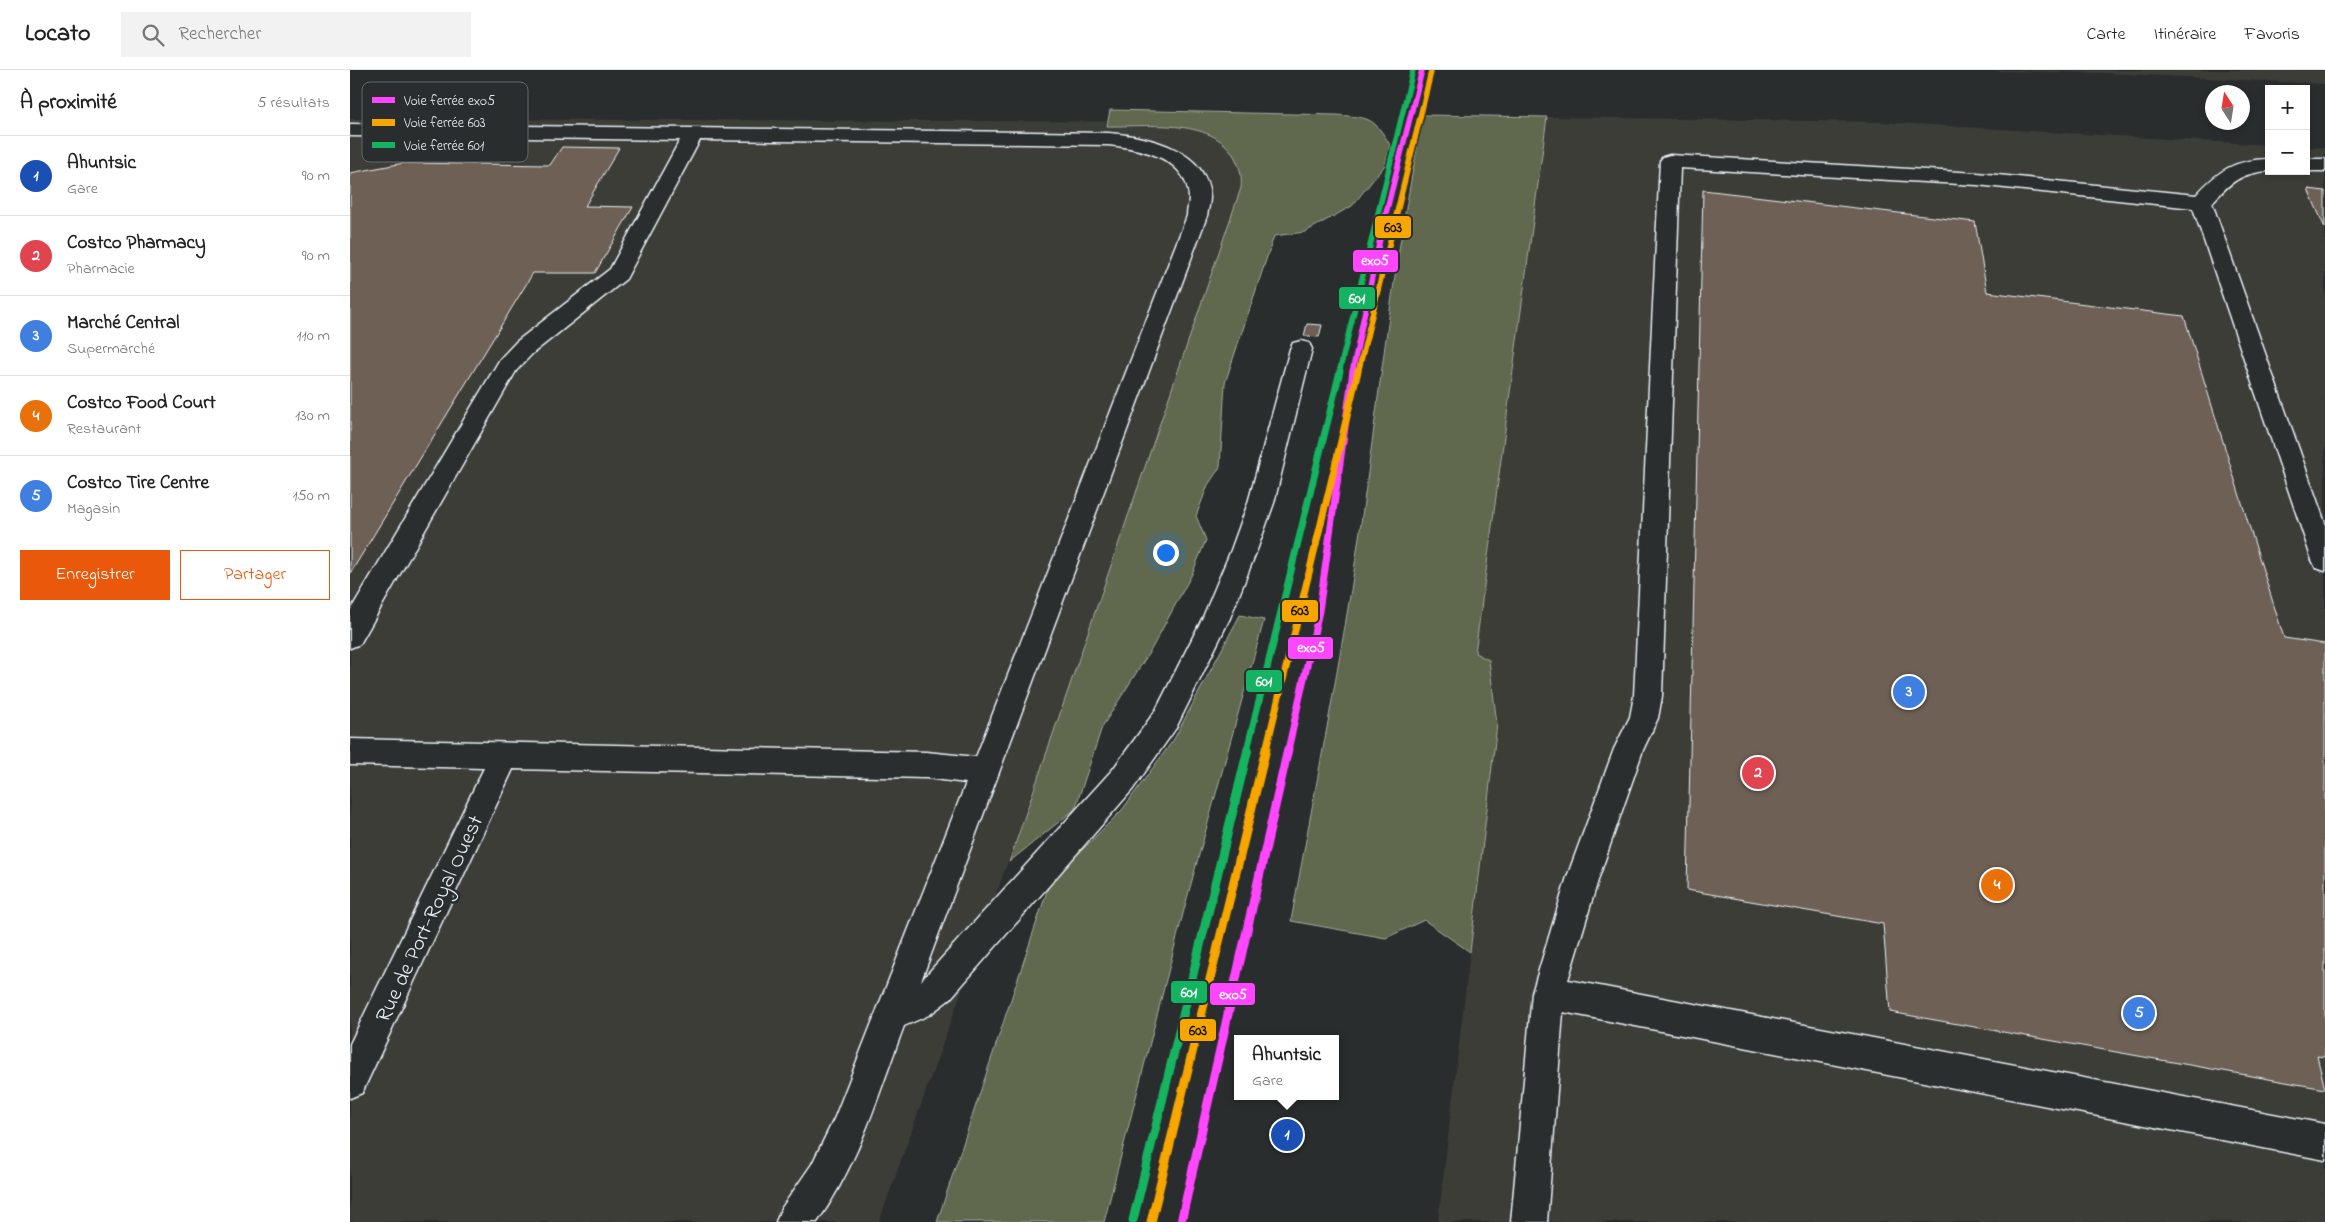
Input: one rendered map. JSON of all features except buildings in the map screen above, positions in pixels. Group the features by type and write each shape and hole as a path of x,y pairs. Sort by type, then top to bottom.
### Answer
{"street":[{"path":"528,132 1121,140 1146,144 1168,153 1185,165 1196,181 1201,198 1198,216 835,1157 821,1185 794,1222"},
{"path":"350,636 508,365 519,352 618,274 694,133"},
{"path":"1528,1222 1548,993 1583,877 1629,749 1644,718 1648,696 1670,161 1977,179 2202,202"},
{"path":"2202,202 2227,174 2247,166 2265,165"},
{"path":"2310,165 2325,165"},
{"path":"2202,202 2325,560"},
{"path":"892,1013 910,1008 923,1001 938,987 1123,779 1166,719 1216,618 1262,503 1301,349"},
{"path":"350,752 926,765 983,771"},
{"name":"Rue de Port-Royal Ouest","path":"350,1081 505,755"},
{"path":"1548,993 2325,1142"}],"shaded area":[{"path":"1960,70 2325,70 2325,84 2107,73"},
{"path":"1547,117 1880,122 2265,145 2265,175 2310,175 2310,147 2325,148 2325,1222 1438,1222 1497,724 1489,660 1475,653"},
{"path":"350,119 362,119 362,162 528,162 528,120 1272,122 879,1222 350,1222"}],"green space":[{"path":"1110,110 1356,117 1369,120 1379,128 1390,145 1385,165 1352,206 1305,232 1274,236 1225,383 1220,467 1208,485 1196,516 1206,540 1192,574 1152,648 1102,727 1075,809 1009,862 1241,188 1241,175 1237,162 1228,147 1214,137 1180,127 1107,126"},
{"path":"1424,115 1547,117 1475,653 1489,660 1497,724 1470,952 1424,920 1386,938 1291,921 1351,590 1402,233"},
{"path":"1240,615 1264,620 1186,902 1104,1222 937,1222 1050,882 1122,810 1174,739"}],"rail line":[{"name":"601","path":"1133,1220 1413,70"},
{"name":"exo5","path":"1181,1222 1319,611 1356,350 1382,229 1422,70"},
{"name":"603","path":"1151,1222 1431,72"}],"place":[{"name":"Marché Central","path":"1909,692"},
{"name":"Costco Pharmacy","path":"1758,773"},
{"name":"Costco Food Court","path":"1997,885"},
{"name":"Costco Tire Centre","path":"2139,1013"},
{"name":"Ahuntsic","path":"1287,1135"}]}
